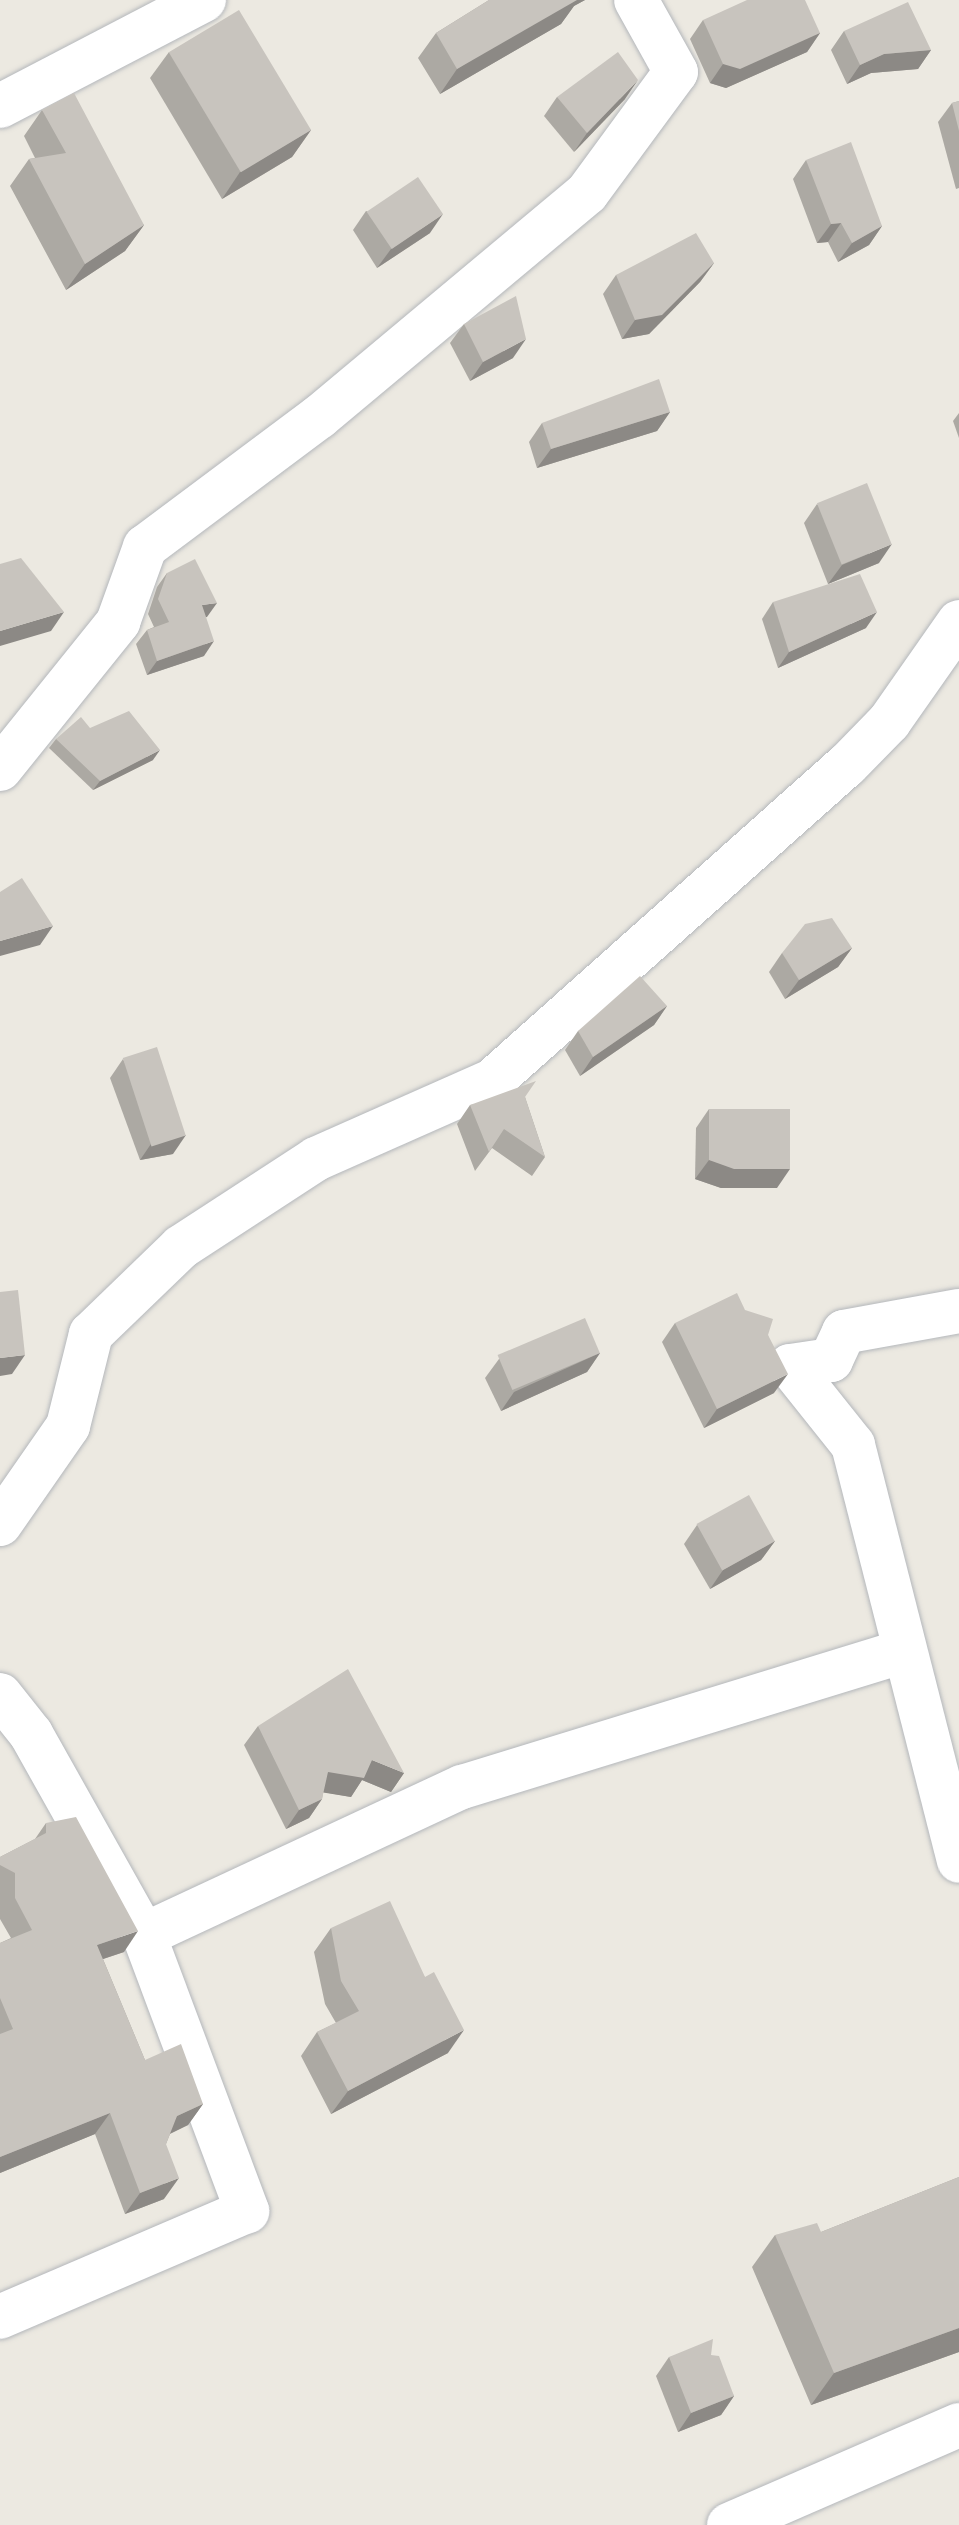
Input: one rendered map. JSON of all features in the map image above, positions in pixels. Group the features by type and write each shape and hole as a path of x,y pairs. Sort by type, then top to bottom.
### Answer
{"street":[{"path":"0,106 204,0"},
{"path":"0,769 118,622 145,547 319,417 587,193 676,72 636,0"},
{"path":"0,1524 68,1426 91,1334 181,1247 316,1159 492,1081 846,766 889,722 959,622"},
{"path":"959,1311 844,1332 831,1360 790,1366 853,1445 903,1651 959,1861"},
{"path":"144,1935 462,1787 903,1651"},
{"path":"0,1695 31,1734 144,1935 247,2211 0,2317"},
{"path":"729,2525 959,2425"}],"building":[{"path":"489,0 577,0 457,69 436,33"},
{"path":"747,0 805,0 820,33 740,69 723,64 703,20"},
{"path":"908,2 931,50 884,54 860,65 844,31"},
{"path":"239,10 311,130 241,172 169,52"},
{"path":"618,52 638,80 587,133 557,97"},
{"path":"74,93 144,225 85,264 29,159 66,153 42,110"},
{"path":"959,101 959,131 952,103"},
{"path":"851,142 882,226 852,243 841,223 831,224 806,160"},
{"path":"418,177 443,214 392,249 367,212"},
{"path":"696,233 714,263 662,315 635,320 616,275"},
{"path":"516,296 526,339 483,362 464,324"},
{"path":"659,379 670,412 551,449 542,423"},
{"path":"867,483 892,544 842,564 817,503"},
{"path":"21,558 64,612 0,631 0,564"},
{"path":"195,559 217,603 202,605 214,641 157,661 147,630 169,622 158,599 167,573"},
{"path":"860,574 877,612 789,652 773,602"},
{"path":"129,711 160,750 100,781 56,739 81,717 90,728"},
{"path":"22,878 53,926 0,941 0,892"},
{"path":"832,918 852,948 799,980 782,953 805,924"},
{"path":"640,976 667,1006 593,1057 578,1031"},
{"path":"157,1047 186,1135 152,1147 123,1058"},
{"path":"536,1081 525,1097 545,1157 504,1129 489,1152 470,1105"},
{"path":"709,1109 790,1109 790,1169 734,1169 709,1160"},
{"path":"18,1290 25,1355 0,1358 0,1292"},
{"path":"737,1293 745,1310 773,1319 768,1335 788,1374 717,1409 675,1323"},
{"path":"585,1318 600,1353 512,1390 498,1355"},
{"path":"749,1495 775,1541 722,1570 697,1524"},
{"path":"348,1669 404,1773 372,1760 364,1778 328,1772 322,1799 299,1810 258,1726"},
{"path":"76,1817 138,1931 97,1945 145,2060 181,2044 203,2104 177,2116 166,2144 179,2178 140,2193 110,2113 0,2157 0,2034 13,2029 0,1998 0,1943 32,1930 15,1898 15,1873 0,1865 0,1857 46,1833 46,1823"},
{"path":"390,1901 425,1977 434,1972 464,2030 348,2091 317,2032 359,2011 341,1981 331,1928"},
{"path":"959,2177 959,2328 834,2373 775,2235 817,2223 821,2232"},
{"path":"713,2339 711,2355 719,2356 734,2396 691,2413 669,2357"}]}
